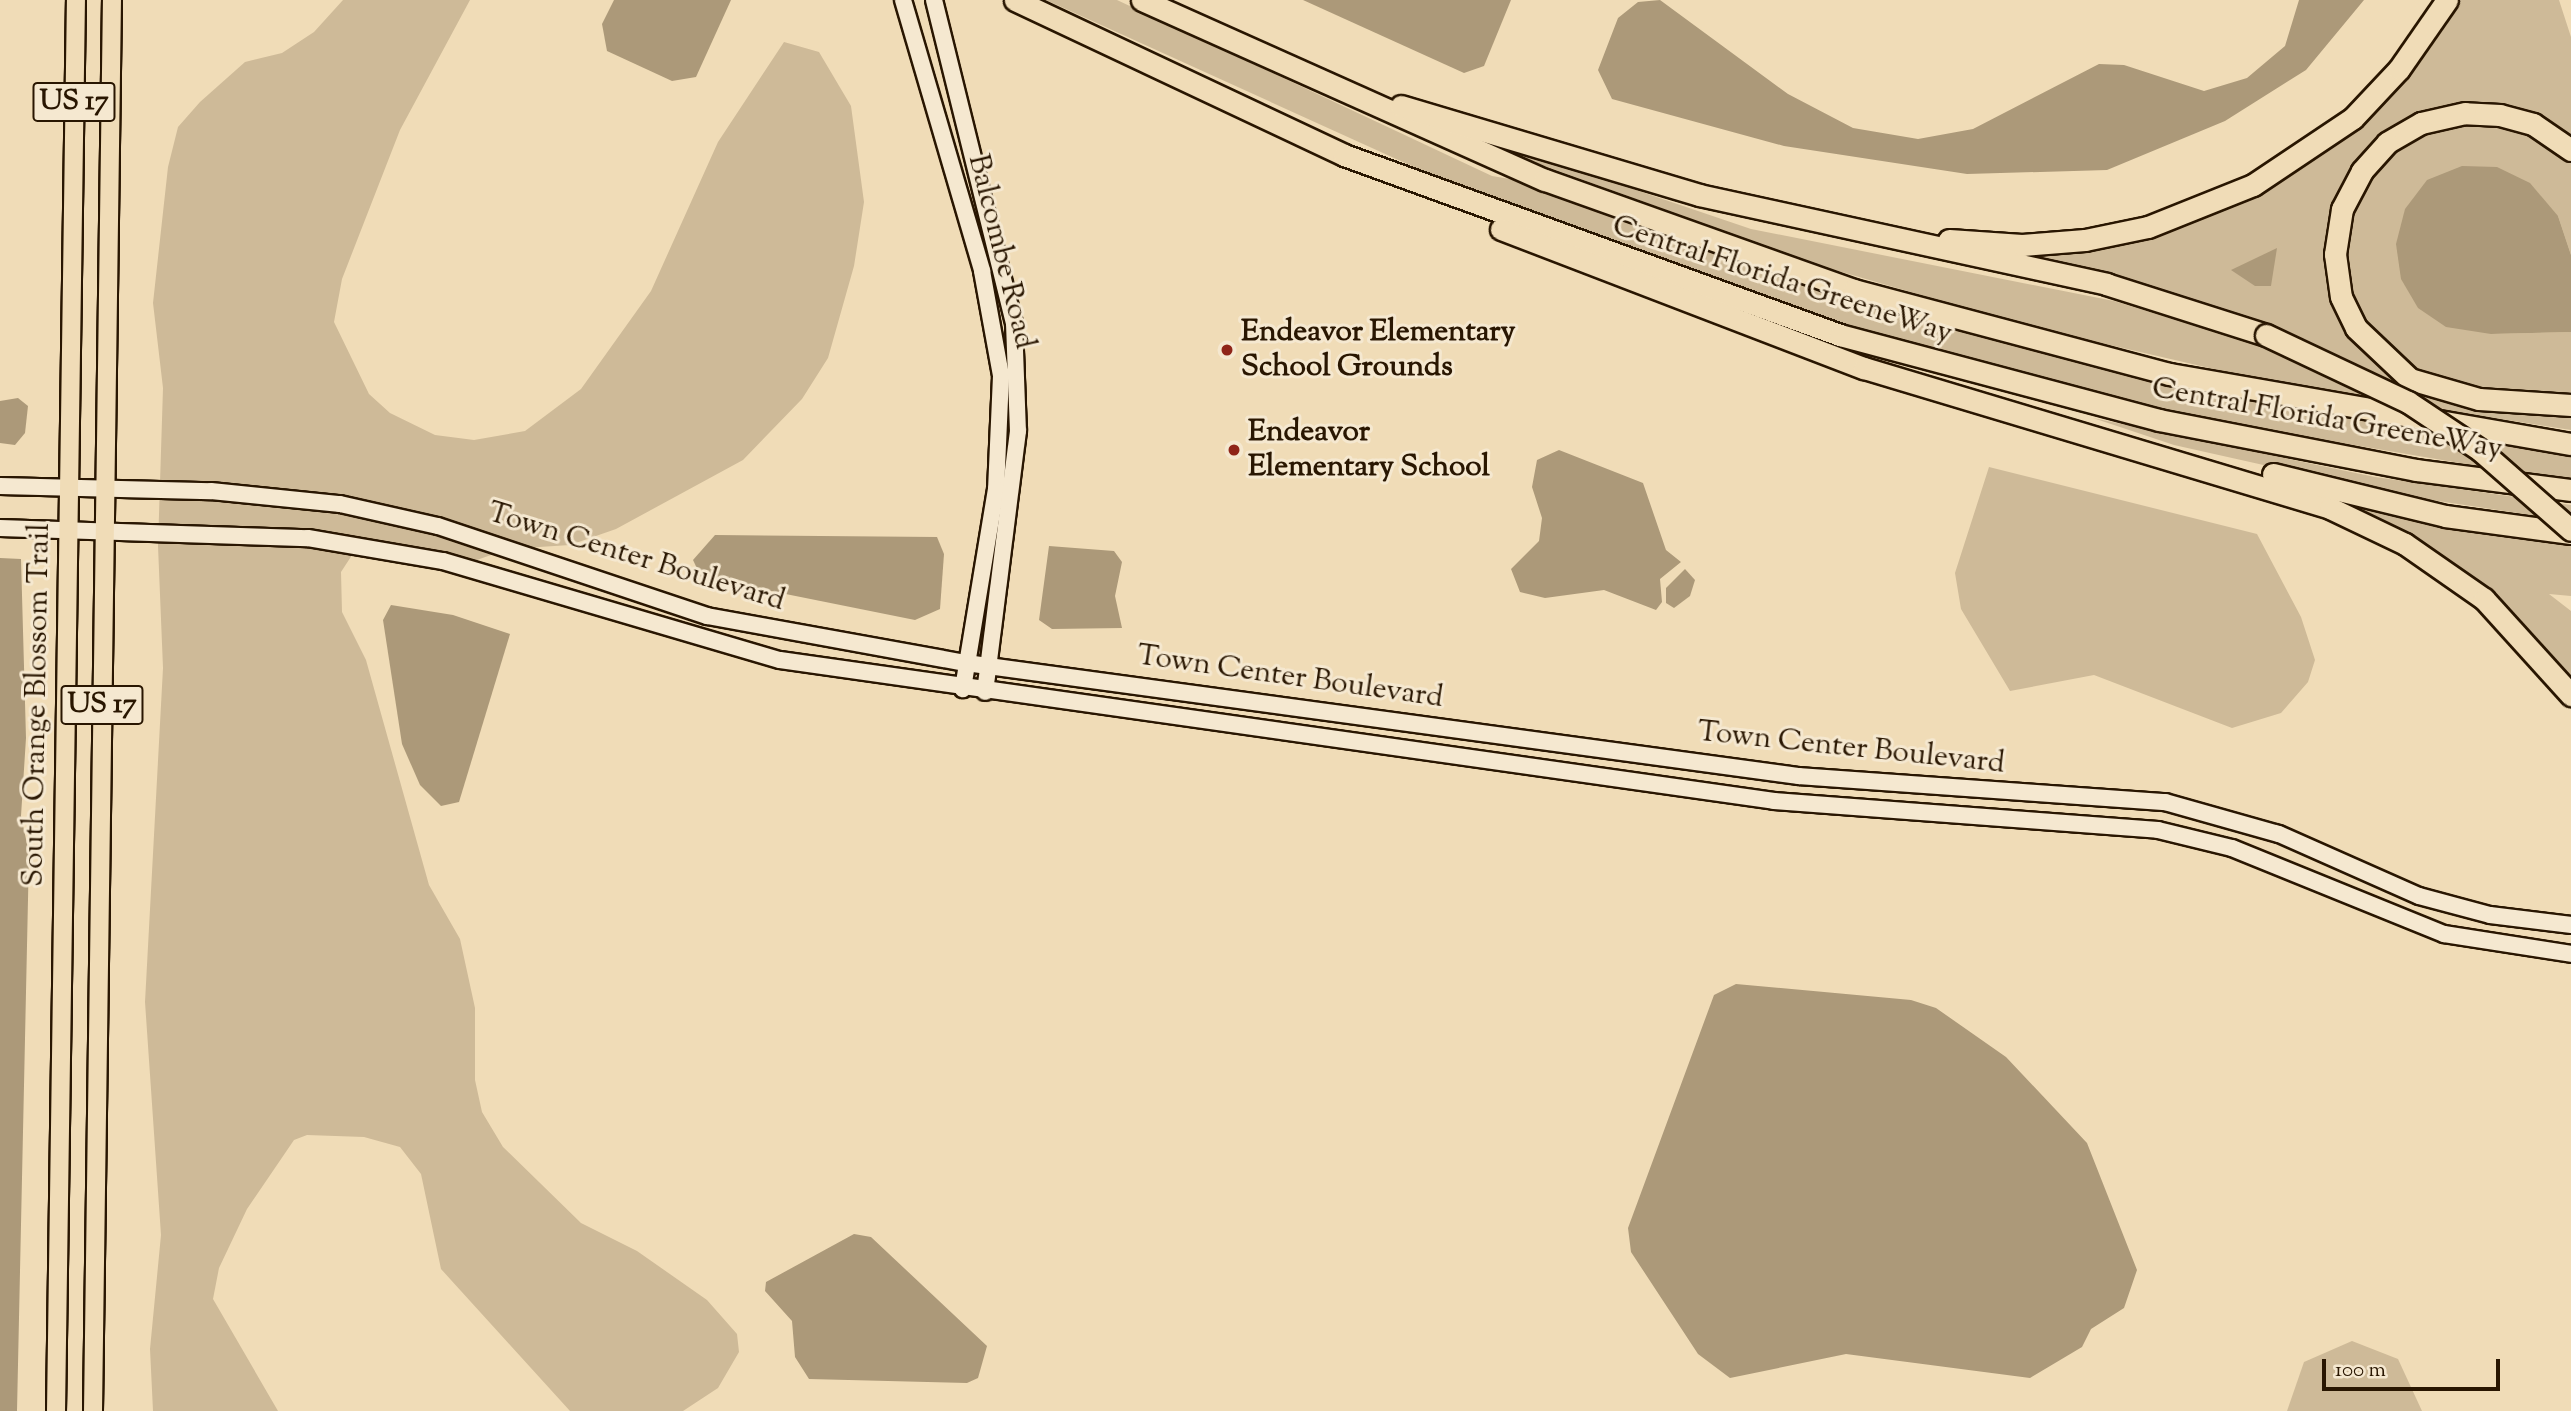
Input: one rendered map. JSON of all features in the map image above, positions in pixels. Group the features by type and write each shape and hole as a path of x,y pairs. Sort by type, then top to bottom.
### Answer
{"highway":[{"name":"Central Florida GreeneWay","path":"1015,0 1344,155 1702,290 1965,372 2286,447 2571,490"},
{"name":"Central Florida GreeneWay","path":"1142,0 1293,70 1607,204 1918,309 2221,385 2571,443"},
{"path":"1865,234 2022,245 2085,240 2204,208 2298,160 2353,118 2399,69 2447,0"},
{"path":"1293,70 1500,138 1865,234 2106,284 2266,335 2408,402 2480,450 2571,531"},
{"path":"2571,150 2533,124 2500,115 2465,113 2421,123 2387,143 2356,179 2342,209 2335,254 2342,298 2356,328 2410,379 2479,400 2571,405"},
{"path":"1344,155 1646,289 1864,368 2293,494 2368,524 2484,599 2571,695"},
{"path":"2009,410 2445,516 2571,531"}],"main road":[{"name":"South Orange Blossom Trail","path":"56,1411 76,0"},
{"name":"US 17","path":"93,1411 111,0"},
{"name":"Balcombe Road","path":"903,0 982,271 1001,374 996,489 963,689"},
{"name":"Balcombe Road","path":"934,0 1014,323 1018,430 985,692"},
{"name":"Town Center Boulevard","path":"0,486 234,492 340,505 438,526 707,616 966,663 1799,776 2165,802 2278,834 2419,896 2490,915 2571,925"},
{"name":"Town Center Boulevard","path":"0,528 224,531 388,550 502,576 701,642 963,689 1773,801 2158,830 2232,848 2444,934 2571,954"}],"shaded area":[{"path":"343,0 470,0 400,130 342,279 334,322 369,394 390,413 435,435 474,440 525,431 581,389 651,291 718,142 784,42 819,52 851,106 864,202 854,266 828,358 802,399 743,460 616,529 570,545 508,549 474,561 373,549 354,552 341,572 342,612 366,660 429,885 460,939 475,1008 475,1080 482,1112 503,1147 581,1223 637,1251 707,1300 737,1334 739,1352 718,1388 683,1411 570,1411 441,1269 421,1174 400,1147 364,1137 307,1135 294,1140 247,1209 219,1268 213,1299 278,1411 153,1411 150,1349 161,1235 145,1002 163,668 158,546 163,388 153,303 168,167 178,127 200,102 245,62 282,53 314,32"},
{"path":"614,0 731,0 696,77 672,81 607,51 602,24"},
{"path":"1046,0 1117,0 1492,176 1522,181 1810,285 2184,386 2571,454 2571,482 2177,415 1882,339 1469,192"},
{"path":"1303,0 1511,0 1484,66 1464,73"},
{"path":"1660,0 1788,94 1853,128 1918,139 1973,129 2099,64 2124,65 2204,91 2247,78 2285,46 2299,0 2364,0 2306,70 2225,121 2107,170 1967,174 1784,146 1612,99 1598,70 1618,18 1638,2"},
{"path":"2457,0 2559,0 2571,37 2571,140 2458,105 2397,125 2370,146 2340,187 2325,245 2331,297 2363,352 2403,386 2452,405 2571,413 2571,430 2283,385 2028,326 1821,266 1514,155 1515,149 1751,229 2114,301 2262,346 2269,323 2116,275 2023,254 2174,230 2266,190 2350,131"},
{"path":"2481,122 2521,130 2571,163 2571,255 2558,216 2491,334 2571,332 2571,397 2474,389 2411,369 2367,329 2350,293 2344,267 2348,219 2363,185 2386,158 2423,134"},
{"path":"2462,166 2497,167 2530,183 2558,216 2571,255 2571,332 2491,334 2446,327 2418,308 2401,279 2396,244 2405,209 2427,180"},
{"path":"2277,248 2271,286 2255,286 2231,270"},
{"path":"18,398 28,406 25,433 15,445 0,443 0,401"},
{"path":"2093,418 2375,477 2571,505 2571,521 2398,495 2174,445"},
{"path":"1559,450 1643,483 1666,550 1681,562 1660,579 1662,602 1656,610 1604,590 1545,598 1520,592 1511,569 1539,541 1542,518 1532,487 1537,460"},
{"path":"1989,467 2257,534 2301,617 2315,660 2308,682 2281,713 2232,728 2094,675 2010,691 1961,609 1955,573"},
{"path":"2345,501 2571,539 2571,596 2549,594 2571,611 2571,679 2477,583"},
{"path":"715,535 937,537 944,554 940,609 915,620 701,577 693,560"},
{"path":"1049,546 1114,551 1122,562 1115,596 1122,628 1052,629 1039,620"},
{"path":"0,558 21,559 26,738 21,816 29,853 17,1411 0,1411"},
{"path":"1685,569 1695,580 1690,596 1674,608 1666,603 1666,588"},
{"path":"391,605 453,615 510,634 459,802 441,806 420,785 402,744 383,620"},
{"path":"1736,984 1911,1000 1936,1008 2006,1057 2087,1143 2137,1270 2124,1308 2091,1329 2082,1347 2030,1378 1846,1354 1730,1378 1698,1354 1631,1252 1628,1228 1714,995"},
{"path":"854,1234 871,1237 987,1346 978,1378 967,1383 809,1379 795,1357 792,1321 765,1291 766,1282"},
{"path":"2352,1341 2398,1359 2422,1411 2287,1411 2304,1362"}],"place":[{"name":"Endeavor Elementary School Grounds","path":"1227,350"},
{"name":"Endeavor Elementary School","path":"1234,450"}]}
